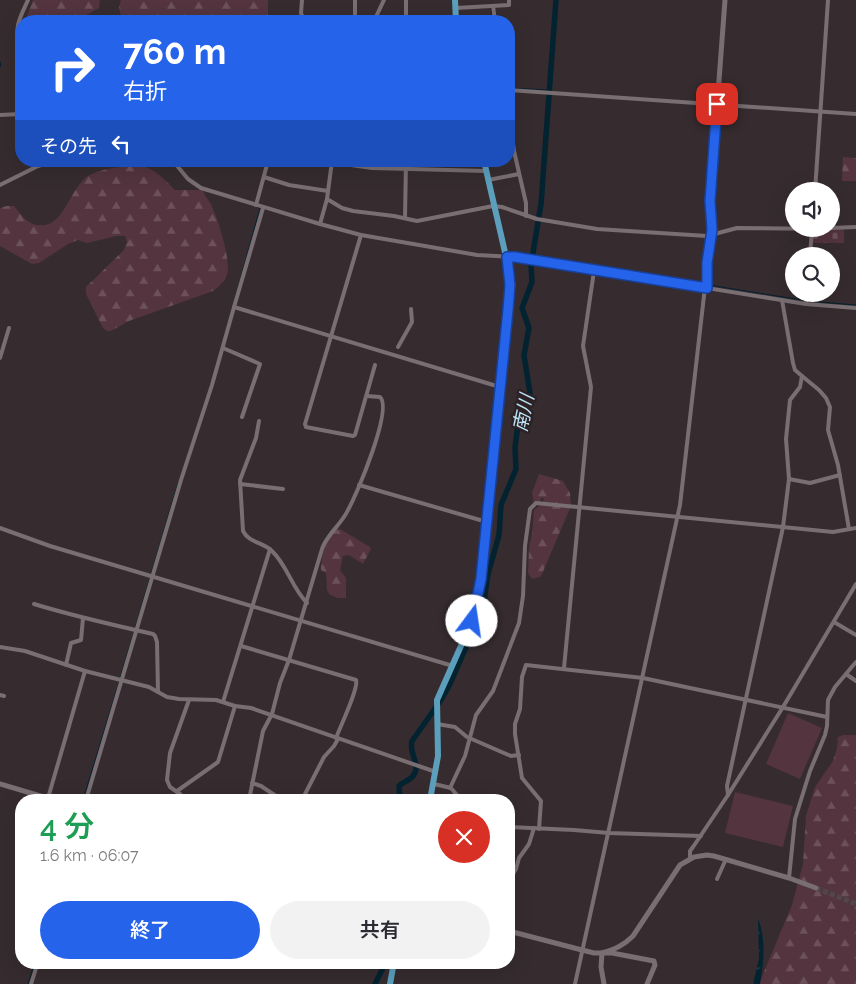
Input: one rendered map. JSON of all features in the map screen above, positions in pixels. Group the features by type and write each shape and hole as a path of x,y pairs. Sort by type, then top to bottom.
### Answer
{"main road":[{"path":"455,0 456,15"},
{"path":"432,794 438,756 437,700 472,621 481,579 510,285 507,257 485,167"},
{"path":"390,984 393,969"}],"street":[{"path":"22,15 28,0"},
{"path":"302,0 303,15"},
{"path":"355,0 355,15"},
{"path":"377,15 384,0"},
{"path":"406,0 406,15"},
{"path":"456,8 509,5 509,0"},
{"path":"575,984 678,516 711,235 710,201 724,0"},
{"path":"816,182 828,0"},
{"path":"493,6 494,15"},
{"path":"515,90 856,114"},
{"path":"0,115 15,114"},
{"path":"515,150 527,210 526,216"},
{"path":"0,185 37,167"},
{"path":"178,167 188,179 201,188 361,235 430,247 515,257 785,300"},
{"path":"256,205 266,167"},
{"path":"320,224 331,167"},
{"path":"360,167 406,170 486,171"},
{"path":"405,218 406,170"},
{"path":"488,180 519,174"},
{"path":"264,177 275,182 328,191"},
{"path":"326,199 352,211 417,220 471,210 502,207 526,216 597,229 711,235 737,228 785,229"},
{"path":"88,794 264,208"},
{"path":"840,228 856,227"},
{"path":"361,235 330,336 305,424 306,427 354,436 357,432 375,365"},
{"path":"564,668 591,387 583,346 594,271"},
{"path":"782,300 794,368 819,390 826,398 830,407 828,430 838,465 849,530"},
{"path":"807,302 856,308"},
{"path":"234,307 500,386"},
{"path":"398,347 412,322 411,309"},
{"path":"0,358 9,328"},
{"path":"223,348 260,364 242,417"},
{"path":"728,794 727,786 784,527 789,479 786,439 790,400 800,387 802,376"},
{"path":"250,794 263,731 271,716 325,540 348,512 372,454 383,412 383,398 367,396"},
{"path":"259,422 256,438 242,472 240,484 244,534 251,540 270,549 307,603"},
{"path":"789,479 810,483 840,475"},
{"path":"240,484 283,489"},
{"path":"359,485 487,522"},
{"path":"450,788 464,756 476,715 493,691 519,623 530,508 536,503 836,532 856,528"},
{"path":"0,528 50,546 453,666"},
{"path":"223,702 270,549"},
{"path":"690,859 691,850 783,706 856,584"},
{"path":"34,604 155,636 158,692"},
{"path":"66,665 71,643 81,640 82,618"},
{"path":"834,622 856,635"},
{"path":"0,646 25,651 85,671 149,687 164,696 176,699 214,700 251,708 436,772"},
{"path":"240,646 357,682 334,746 324,758 305,794"},
{"path":"789,878 795,819 810,771 822,746 827,726 827,704 829,697 856,662"},
{"path":"515,871 519,858 529,844 536,828 541,801 523,781 515,724 520,709 524,668 526,665 642,678 783,706 828,717"},
{"path":"52,794 85,671"},
{"path":"846,674 856,681"},
{"path":"179,794 170,787 167,780 170,756 176,734 190,700"},
{"path":"177,791 218,762 235,706"},
{"path":"437,724 455,727 469,738 511,756 519,755"},
{"path":"252,782 273,794"},
{"path":"0,784 34,794"},
{"path":"434,784 450,788 455,794"},
{"path":"515,827 701,836"},
{"path":"602,953 617,949 626,944 680,865 690,859 708,855 726,859 816,888"},
{"path":"717,879 726,859"},
{"path":"515,933 582,950 612,953 654,961 655,965 647,984"},
{"path":"602,953 601,967 604,984"},
{"path":"31,984 36,969"}],"green space":[{"path":"33,0 100,0 99,8 87,15 27,15"},
{"path":"121,0 268,0 268,15 121,15 119,7"},
{"path":"843,157 856,158 856,181 842,181"},
{"path":"118,167 146,167 163,178 175,190 203,190 217,218 228,262 227,276 223,282 213,291 129,321 111,331 107,331 103,328 86,294 86,287 124,250 127,242 125,236 116,236 87,243 78,240 68,244 39,263 32,264 0,246 0,208 14,206 31,223 45,225 58,218 82,181 93,173"},
{"path":"840,228 844,228 844,243 812,243 813,237 840,237"},
{"path":"539,474 563,481 570,493 571,506 542,574 540,577 532,579 528,573 534,510 542,504 544,499 542,497 539,503 534,503 532,493"},
{"path":"340,529 371,549 363,564 349,555 343,556 340,570 346,578 346,598 330,595 327,590 326,573 321,570 325,546 331,535"},
{"path":"788,713 822,728 800,779 766,764"},
{"path":"856,735 856,984 759,984 792,905 803,864 806,816 815,787 833,761 838,737"},
{"path":"735,792 793,806 783,847 725,833"}],"water":[{"path":"758,918 763,942 763,959 760,984 753,984 759,959"}],"waterway":[{"name":"南川","path":"400,794 399,786 412,777 415,772 416,763 411,746 412,741 450,684 467,645 475,633 482,614 488,574 499,535 501,505 516,469 515,447 519,417 528,404 530,393 524,355 529,328 522,308 532,282 531,265 541,204 556,0"},
{"path":"491,8 492,15"},
{"path":"0,62 0,67"},
{"path":"515,88 549,90"},
{"path":"225,334 260,208"},
{"path":"532,257 705,284"},
{"path":"709,285 808,301 856,305"},
{"path":"135,628 178,483"},
{"path":"120,678 134,632"},
{"path":"85,794 119,682"},
{"path":"28,984 33,969"},
{"name":"南川","path":"375,984 382,969"}],"tunnel":[{"path":"816,888 856,904"}],"route":[{"path":"472,621 481,579 508,310 510,274 507,257 707,288 708,250 712,230 710,201 717,104"}]}
